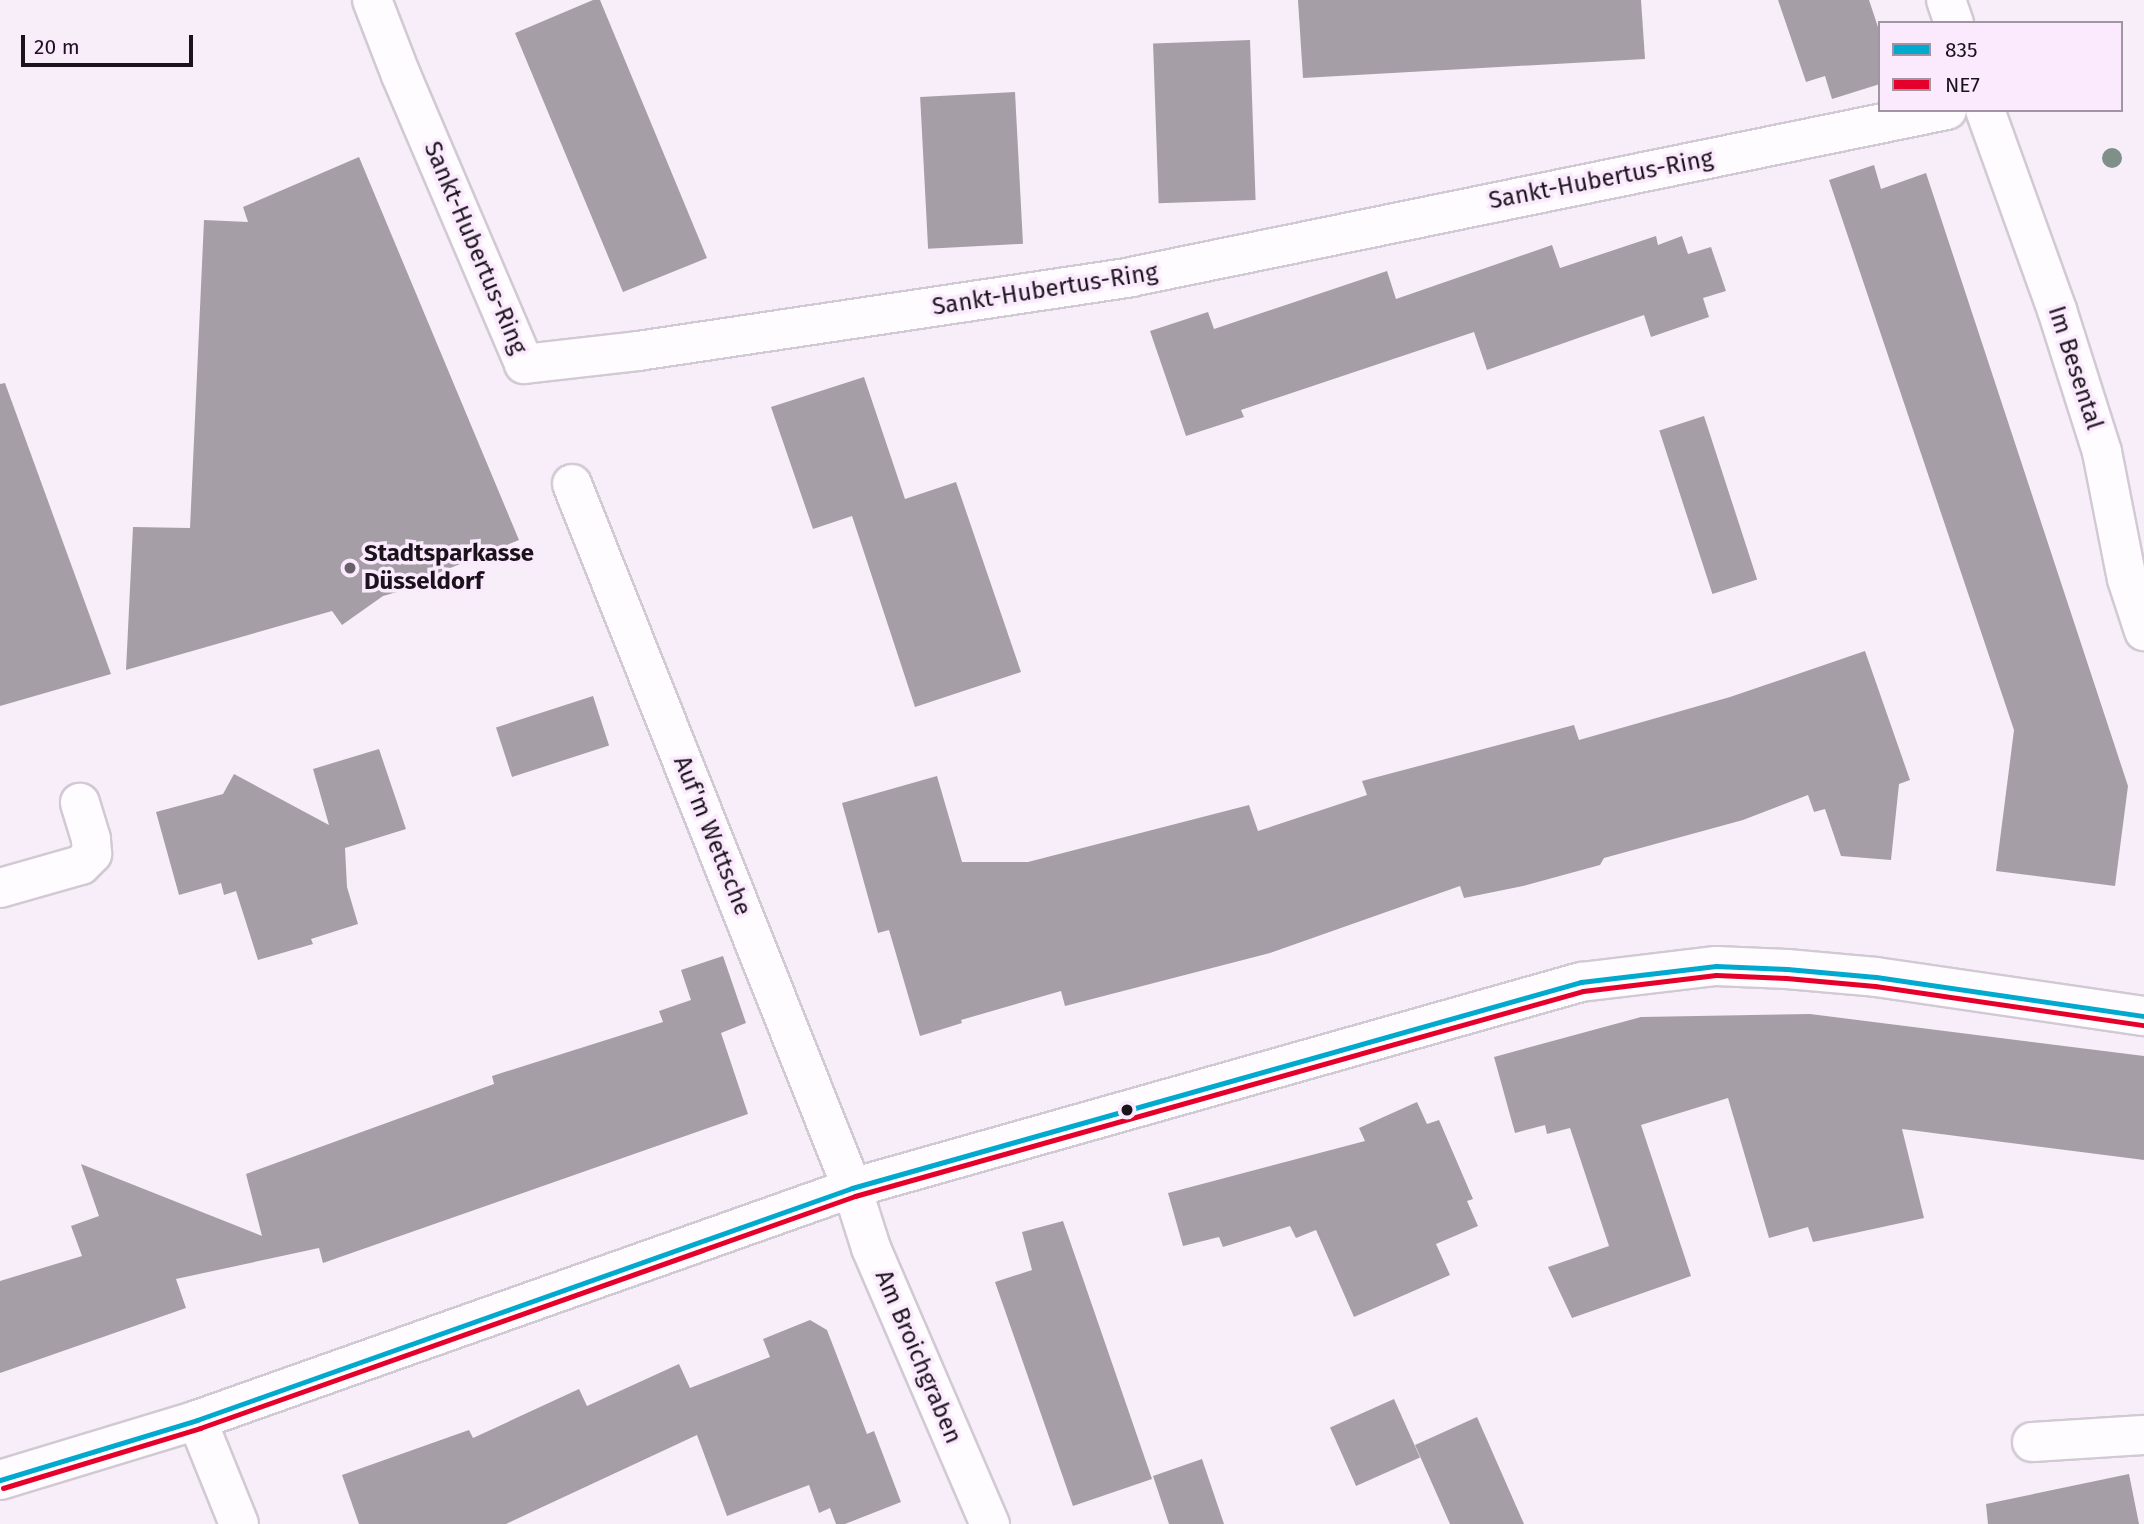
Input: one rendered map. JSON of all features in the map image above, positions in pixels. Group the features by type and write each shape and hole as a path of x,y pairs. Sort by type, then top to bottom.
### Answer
{"street":[{"name":"Sankt-Hubertus-Ring","path":"372,0 401,75 524,364 652,349 1131,277 1937,112"},
{"path":"1946,0 1953,21"},
{"name":"Im Besental","path":"1986,112 2057,310 2102,452 2127,579 2144,631"},
{"name":"Auf'm Wettsche","path":"572,484 852,1188"},
{"path":"0,888 81,865 92,854 91,839 80,803"},
{"path":"0,1480 197,1420 852,1188 1522,996 1581,982 1716,966 1875,977 2144,1016"},
{"name":"Am Broichgraben","path":"852,1188 871,1248 990,1524"},
{"path":"197,1420 239,1524"},
{"path":"2032,1442 2144,1434"}],"building":[{"path":"593,0 600,0 707,258 623,292 515,33"},
{"path":"1298,0 1641,0 1645,59 1303,78"},
{"path":"1778,0 1869,0 1878,27 1878,85 1832,99 1825,76 1806,82"},
{"path":"1250,40 1256,200 1159,203 1153,43"},
{"path":"1015,92 1023,244 928,249 920,97"},
{"path":"359,157 519,540 406,586 407,589 383,596 342,625 332,611 126,670 133,527 190,528 204,220 248,222 243,207"},
{"path":"1874,165 1881,189 1926,173 2128,786 2115,886 1996,871 2014,730 1829,180"},
{"path":"1656,236 1658,245 1682,236 1688,254 1711,247 1726,291 1703,298 1709,317 1651,337 1644,315 1487,370 1474,332 1241,410 1244,417 1186,436 1150,331 1208,312 1214,329 1387,271 1396,299 1552,245 1560,268"},
{"path":"864,377 905,499 956,482 1021,672 915,707 852,516 813,529 771,407"},
{"path":"5,383 111,674 0,706 0,384"},
{"path":"1704,416 1757,580 1712,594 1659,431"},
{"path":"1865,651 1910,780 1899,784 1891,860 1841,856 1825,809 1814,812 1808,795 1743,820 1604,858 1600,865 1523,886 1464,898 1460,886 1270,953 1065,1006 1061,991 961,1020 962,1023 920,1036 889,930 878,933 842,803 937,776 962,862 1028,862 1249,805 1258,831 1367,795 1362,781 1574,725 1579,740 1730,697"},
{"path":"593,696 609,745 512,777 496,728"},
{"path":"379,749 406,829 345,848 347,887 358,924 311,939 313,944 258,960 236,891 224,895 221,883 179,895 156,812 223,794 234,774 329,825 313,769"},
{"path":"723,956 746,1023 721,1033 748,1114 323,1263 319,1248 176,1279 186,1308 0,1373 0,1281 82,1256 71,1226 99,1216 81,1164 262,1236 246,1174 494,1084 492,1076 663,1022 659,1011 691,1000 681,970"},
{"path":"1810,1014 2144,1056 2144,1160 1902,1129 1924,1218 1813,1242 1808,1227 1769,1238 1728,1098 1641,1125 1691,1276 1572,1318 1548,1267 1609,1246 1570,1128 1547,1134 1545,1125 1515,1133 1494,1057 1641,1017"},
{"path":"1417,1102 1427,1124 1439,1120 1473,1199 1467,1201 1478,1226 1436,1244 1450,1275 1354,1317 1316,1230 1296,1238 1290,1226 1223,1247 1219,1237 1183,1246 1168,1193 1365,1141 1359,1128"},
{"path":"1063,1221 1152,1479 1073,1506 995,1282 1032,1270 1022,1232"},
{"path":"810,1320 827,1330 867,1434 874,1431 901,1502 845,1524 836,1524 830,1508 819,1513 809,1485 727,1516 697,1435 506,1524 359,1524 342,1475 469,1430 473,1438 579,1389 587,1406 679,1364 690,1388 770,1357 763,1339"},
{"path":"1394,1399 1420,1457 1356,1486 1330,1427"},
{"path":"1477,1417 1524,1524 1450,1524 1415,1445"},
{"path":"1202,1459 1224,1524 1169,1524 1153,1476"},
{"path":"2129,1474 2139,1524 1988,1524 1986,1504"}],"transit line":[{"name":"835","path":"0,1480 197,1420 852,1188 1581,982 1716,966 1787,969 1876,977 2144,1016"},
{"name":"NE7","path":"3,1488 200,1428 855,1196 1583,991 1716,975 1786,978 1875,986 2143,1025"}],"place":[{"name":"Stadtsparkasse Düsseldorf","path":"350,568"}]}
